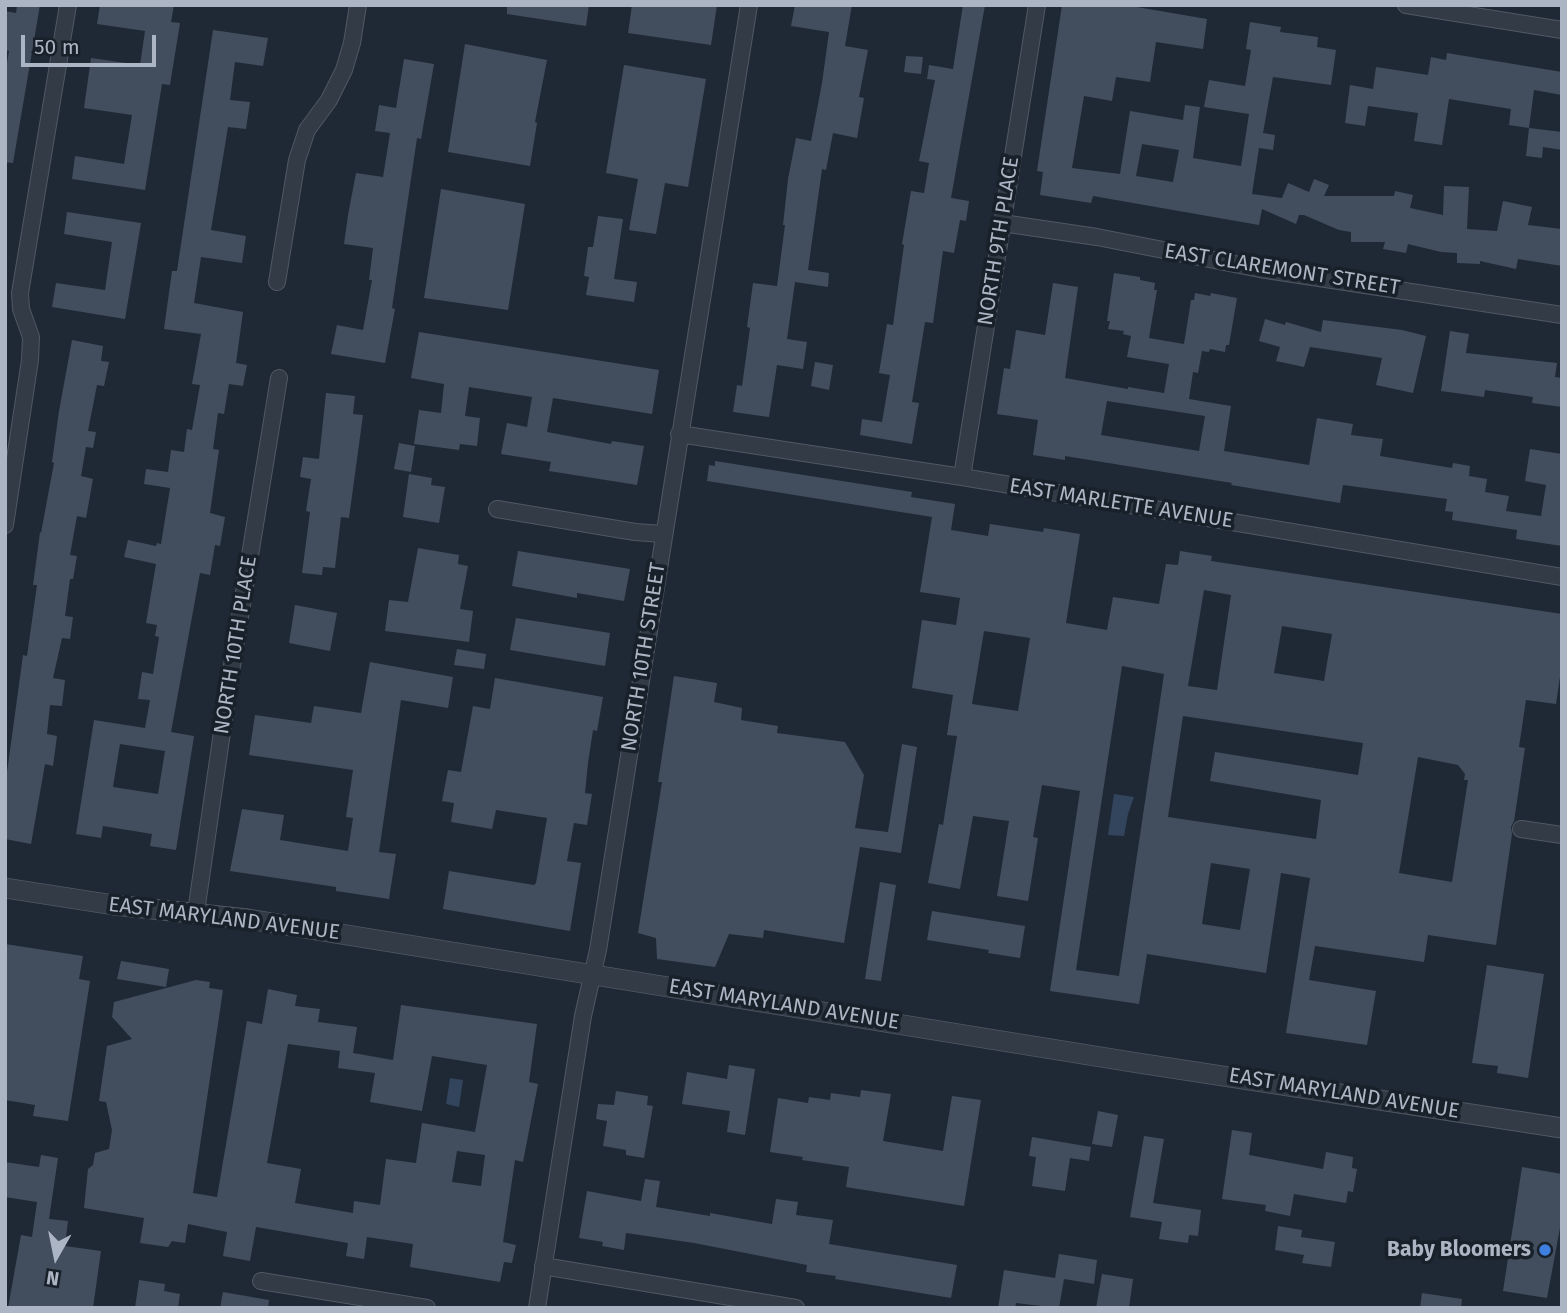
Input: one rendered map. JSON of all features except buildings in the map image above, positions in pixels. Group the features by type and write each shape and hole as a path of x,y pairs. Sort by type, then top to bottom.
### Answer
{"street":[{"path":"5,525 12,436 31,337 21,309 20,293 68,5"},
{"path":"277,282 297,160 307,131 329,100 344,70 352,43 358,5"},
{"name":"NORTH 10TH STREET","path":"537,1308 583,1016 598,950 749,5"},
{"name":"NORTH 9TH PLACE","path":"962,477 1037,5"},
{"path":"1406,5 1562,30"},
{"name":"EAST CLAREMONT STREET","path":"1002,223 1097,237 1260,269 1562,315"},
{"name":"NORTH 10TH PLACE","path":"196,912 229,684 279,378"},
{"name":"EAST MARLETTE AVENUE","path":"679,434 962,477 1562,577"},
{"path":"497,509 635,532 663,534"},
{"path":"1521,829 1562,835"},
{"name":"EAST MARYLAND AVENUE","path":"5,888 114,905 196,912 1562,1128"},
{"path":"544,1266 796,1308"},
{"path":"261,1281 427,1308"}],"water":[{"path":"1114,794 1134,797 1124,836 1108,835"},
{"path":"450,1078 463,1080 459,1107 446,1104"}],"place":[{"name":"Baby Bloomers","path":"1545,1250"}]}
